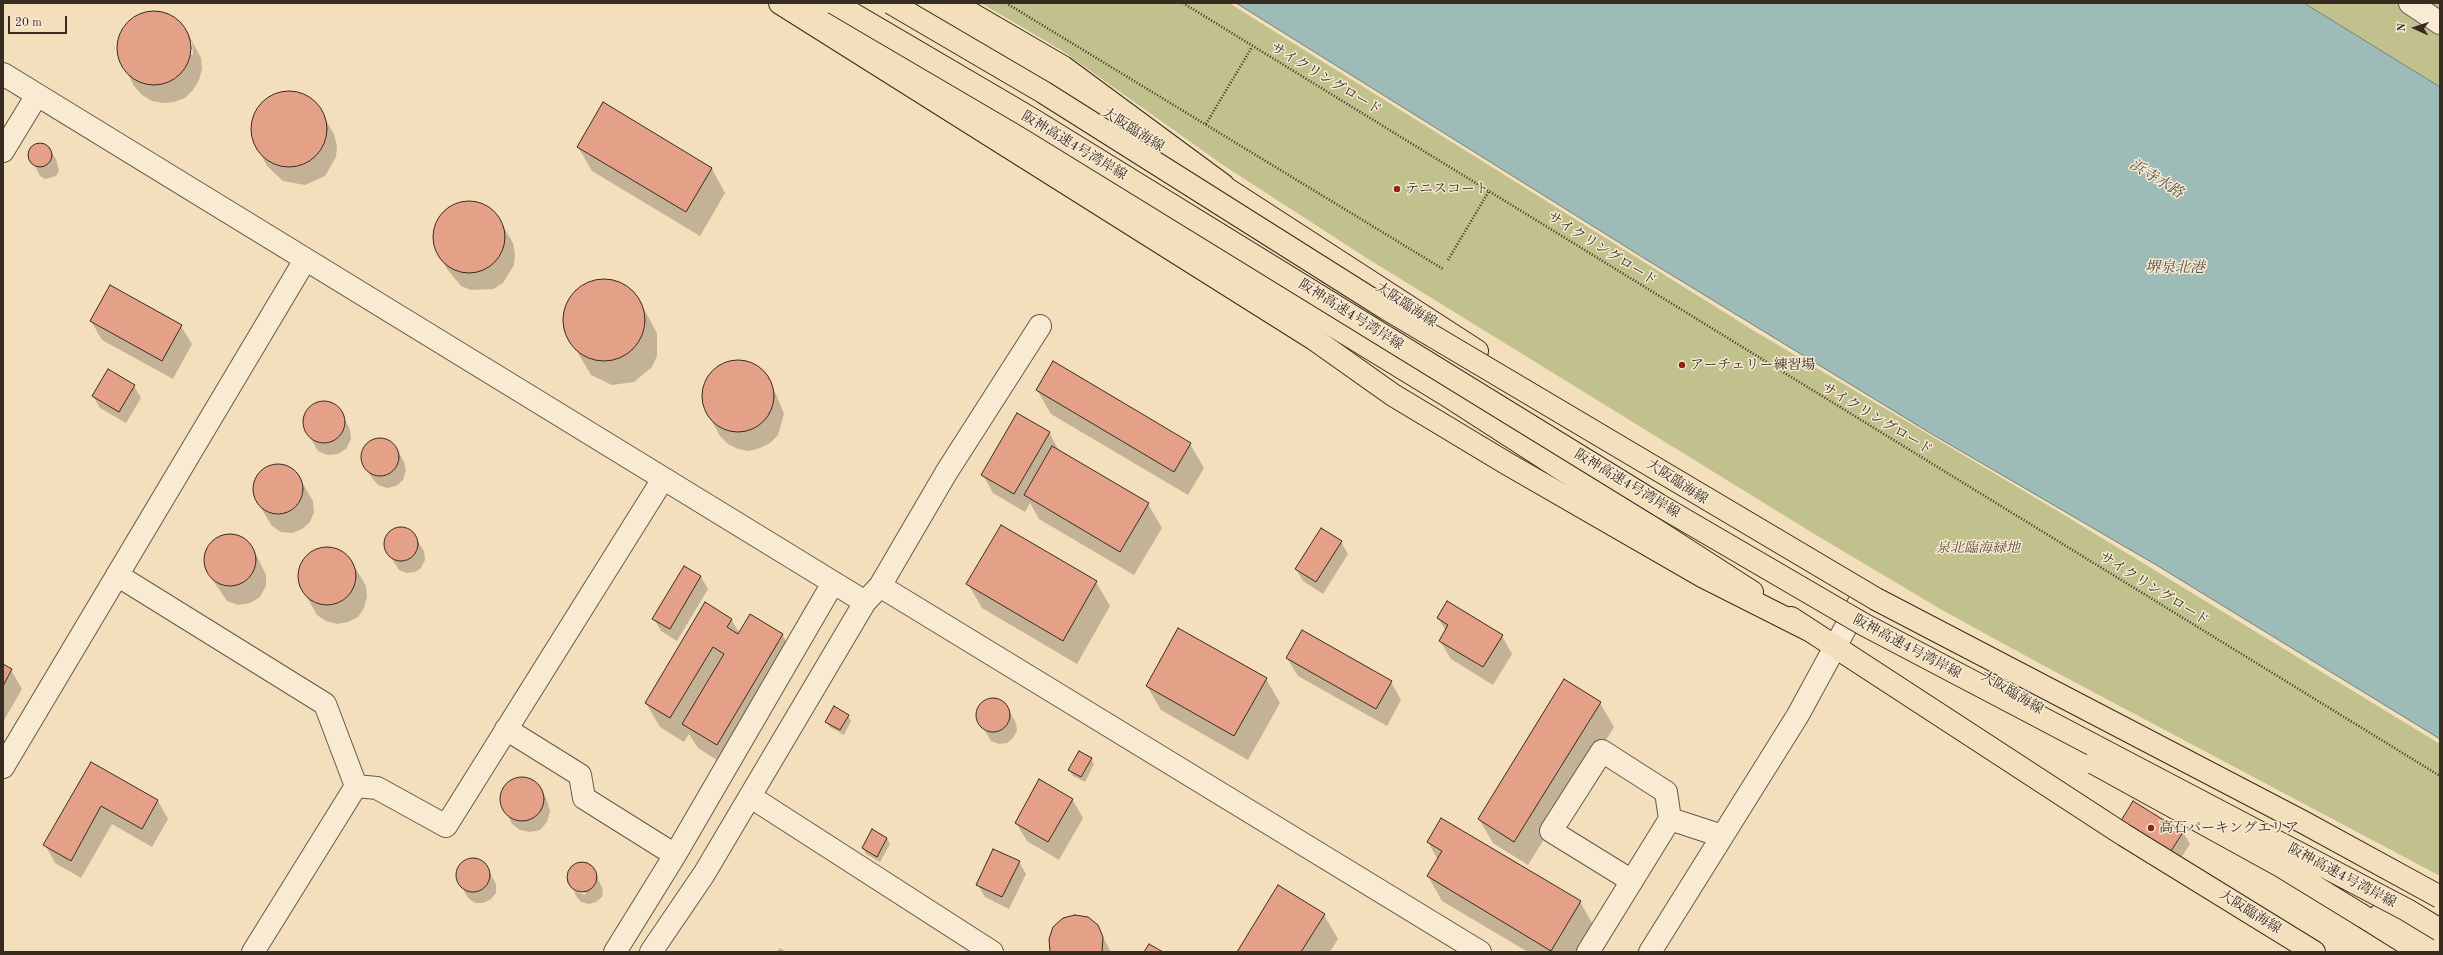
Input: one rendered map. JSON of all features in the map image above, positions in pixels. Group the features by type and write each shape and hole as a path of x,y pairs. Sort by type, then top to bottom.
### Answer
{"main road":[{"path":"780,3 1314,339 1393,394 1506,463 1704,577 1808,628"},
{"name":"大阪臨海線","path":"805,3 1445,394 1808,628 2124,835 2314,952"},
{"name":"阪神高速4号湾岸線","path":"834,3 1037,122 1659,504 1863,624 2392,903 2440,930"},
{"name":"阪神高速4号湾岸線","path":"891,3 1043,92 1387,309 1876,598 2303,822 2440,897"},
{"name":"大阪臨海線","path":"920,3 1223,185 1860,601 2440,951"},
{"path":"953,3 1063,66 1223,185"},
{"path":"1863,624 1944,678 2274,862 2420,952"}],"street":[{"path":"2410,3 2440,23"},
{"path":"3,74 865,602"},
{"path":"3,152 37,95"},
{"path":"5,761 305,260"},
{"path":"651,952 704,874 865,602 880,586 946,473 1040,326"},
{"path":"356,786 378,788 446,826 663,479"},
{"path":"117,575 325,704 356,786"},
{"path":"615,952 675,855 833,583"},
{"path":"880,586 1480,952"},
{"path":"1650,952 1798,715 1860,601"},
{"path":"506,729 580,775 584,798 675,855"},
{"path":"1588,952 1632,881 1670,818 1666,792 1602,751 1551,831 1632,881"},
{"path":"253,952 356,786"},
{"path":"750,797 992,952"},
{"path":"1670,818 1722,836"}],"path":[{"path":"1006,3 1443,269"},
{"name":"サイクリングロード","path":"1183,3 1252,47 1489,191 2440,776"},
{"path":"1206,124 1252,47"},
{"path":"1448,260 1489,191"}],"green space":[{"name":"泉北臨海緑地","path":"981,3 1229,3 1756,332 2056,510 2440,744 2440,876 2048,668 1942,610 1816,535 1365,257 1223,165 1061,50"},
{"path":"2304,3 2440,3 2440,87"}],"water":[{"name":"堺泉北港","path":"1236,3 2304,3 2440,87 2440,739 2158,566 1930,433 1647,260"}],"building":[{"path":"147,11 161,11 175,17 185,27 191,41 191,55 185,69 175,79 161,85 147,85 133,79 123,69 117,55 117,41 123,27 133,17"},
{"path":"289,91 303,94 316,102 324,115 327,129 324,143 316,156 303,164 289,167 275,164 262,156 254,143 251,129 254,115 262,102 275,94"},
{"path":"603,102 712,168 686,212 577,147"},
{"path":"40,143 49,146 52,155 49,164 40,167 31,164 28,155 31,146"},
{"path":"462,201 476,201 483,203 495,211 503,223 505,237 503,251 495,263 483,271 476,273 462,273 455,271 443,263 435,251 433,244 433,230 435,223 443,211 455,203"},
{"path":"604,279 620,282 633,291 642,304 645,320 642,336 633,349 620,358 604,361 588,358 575,349 566,336 563,320 566,304 575,291 588,282"},
{"path":"110,285 182,325 162,361 90,321"},
{"path":"738,360 758,366 768,376 774,396 768,416 758,426 738,432 718,426 708,416 702,396 708,376 718,366"},
{"path":"1053,361 1191,443 1174,472 1036,390"},
{"path":"108,369 135,385 119,412 92,396"},
{"path":"324,401 339,407 345,422 339,437 324,443 309,437 303,422 309,407"},
{"path":"1017,413 1050,432 1014,494 981,475"},
{"path":"380,438 390,441 396,447 399,457 396,467 390,473 380,476 370,473 364,467 361,457 364,447 370,441"},
{"path":"1052,446 1149,503 1120,552 1024,495"},
{"path":"273,464 283,464 296,471 303,484 303,494 296,507 283,514 273,514 264,510 257,503 253,494 253,484 257,475 264,468"},
{"path":"1001,525 1097,581 1063,641 966,584"},
{"path":"398,527 404,527 413,532 417,538 417,550 413,556 404,561 398,561 389,556 384,547 384,541 389,532"},
{"path":"1321,528 1342,541 1316,582 1295,569"},
{"path":"225,534 235,534 249,541 256,555 256,565 249,579 235,586 225,586 215,582 208,575 204,565 204,555 208,545 215,538"},
{"path":"321,547 333,547 348,555 356,570 356,582 348,597 333,605 321,605 306,597 298,582 298,570 306,555"},
{"path":"684,566 701,576 670,629 652,619"},
{"path":"1447,601 1503,635 1483,667 1439,641 1448,625 1437,618"},
{"path":"705,602 732,619 727,627 738,634 750,614 783,634 717,745 682,724 724,654 713,647 670,718 645,703"},
{"path":"1178,628 1267,678 1234,736 1146,686"},
{"path":"1302,630 1392,681 1376,709 1286,658"},
{"path":"3,664 12,669 3,686"},
{"path":"1564,679 1601,702 1514,842 1478,819"},
{"path":"993,698 1005,703 1010,715 1005,727 993,732 981,727 976,715 981,703"},
{"path":"834,706 849,715 840,730 825,722"},
{"path":"1079,751 1092,758 1081,777 1068,770"},
{"path":"91,762 158,800 142,829 101,806 71,861 43,845"},
{"path":"522,777 534,781 540,787 544,799 540,811 534,817 522,821 510,817 504,811 500,799 504,787 510,781"},
{"path":"1039,779 1073,799 1048,842 1015,823"},
{"name":"高石パーキングエリア","path":"2133,801 2183,832 2168,856 2119,824"},
{"path":"1441,818 1581,901 1551,951 1427,876 1442,851 1427,842"},
{"path":"872,829 887,838 877,857 862,848"},
{"path":"993,849 1020,861 1002,897 976,885"},
{"path":"473,858 485,863 490,875 485,887 473,892 461,887 456,875 461,863"},
{"path":"582,862 593,866 597,877 593,888 582,892 571,888 567,877 571,866"},
{"path":"1278,885 1325,914 1301,952 1237,952"},
{"path":"1075,915 1088,917 1098,925 1103,937 1102,952 1050,952 1049,939 1053,927 1063,918"},
{"path":"1149,944 1163,952 1144,952"}],"place":[{"name":"テニスコート","path":"1397,189"},
{"name":"アーチェリー練習場","path":"1682,365"},
{"name":"高石パーキングエリア","path":"2151,828"}],"water label":[{"name":"浜寺水路","path":"2156,179"}]}
